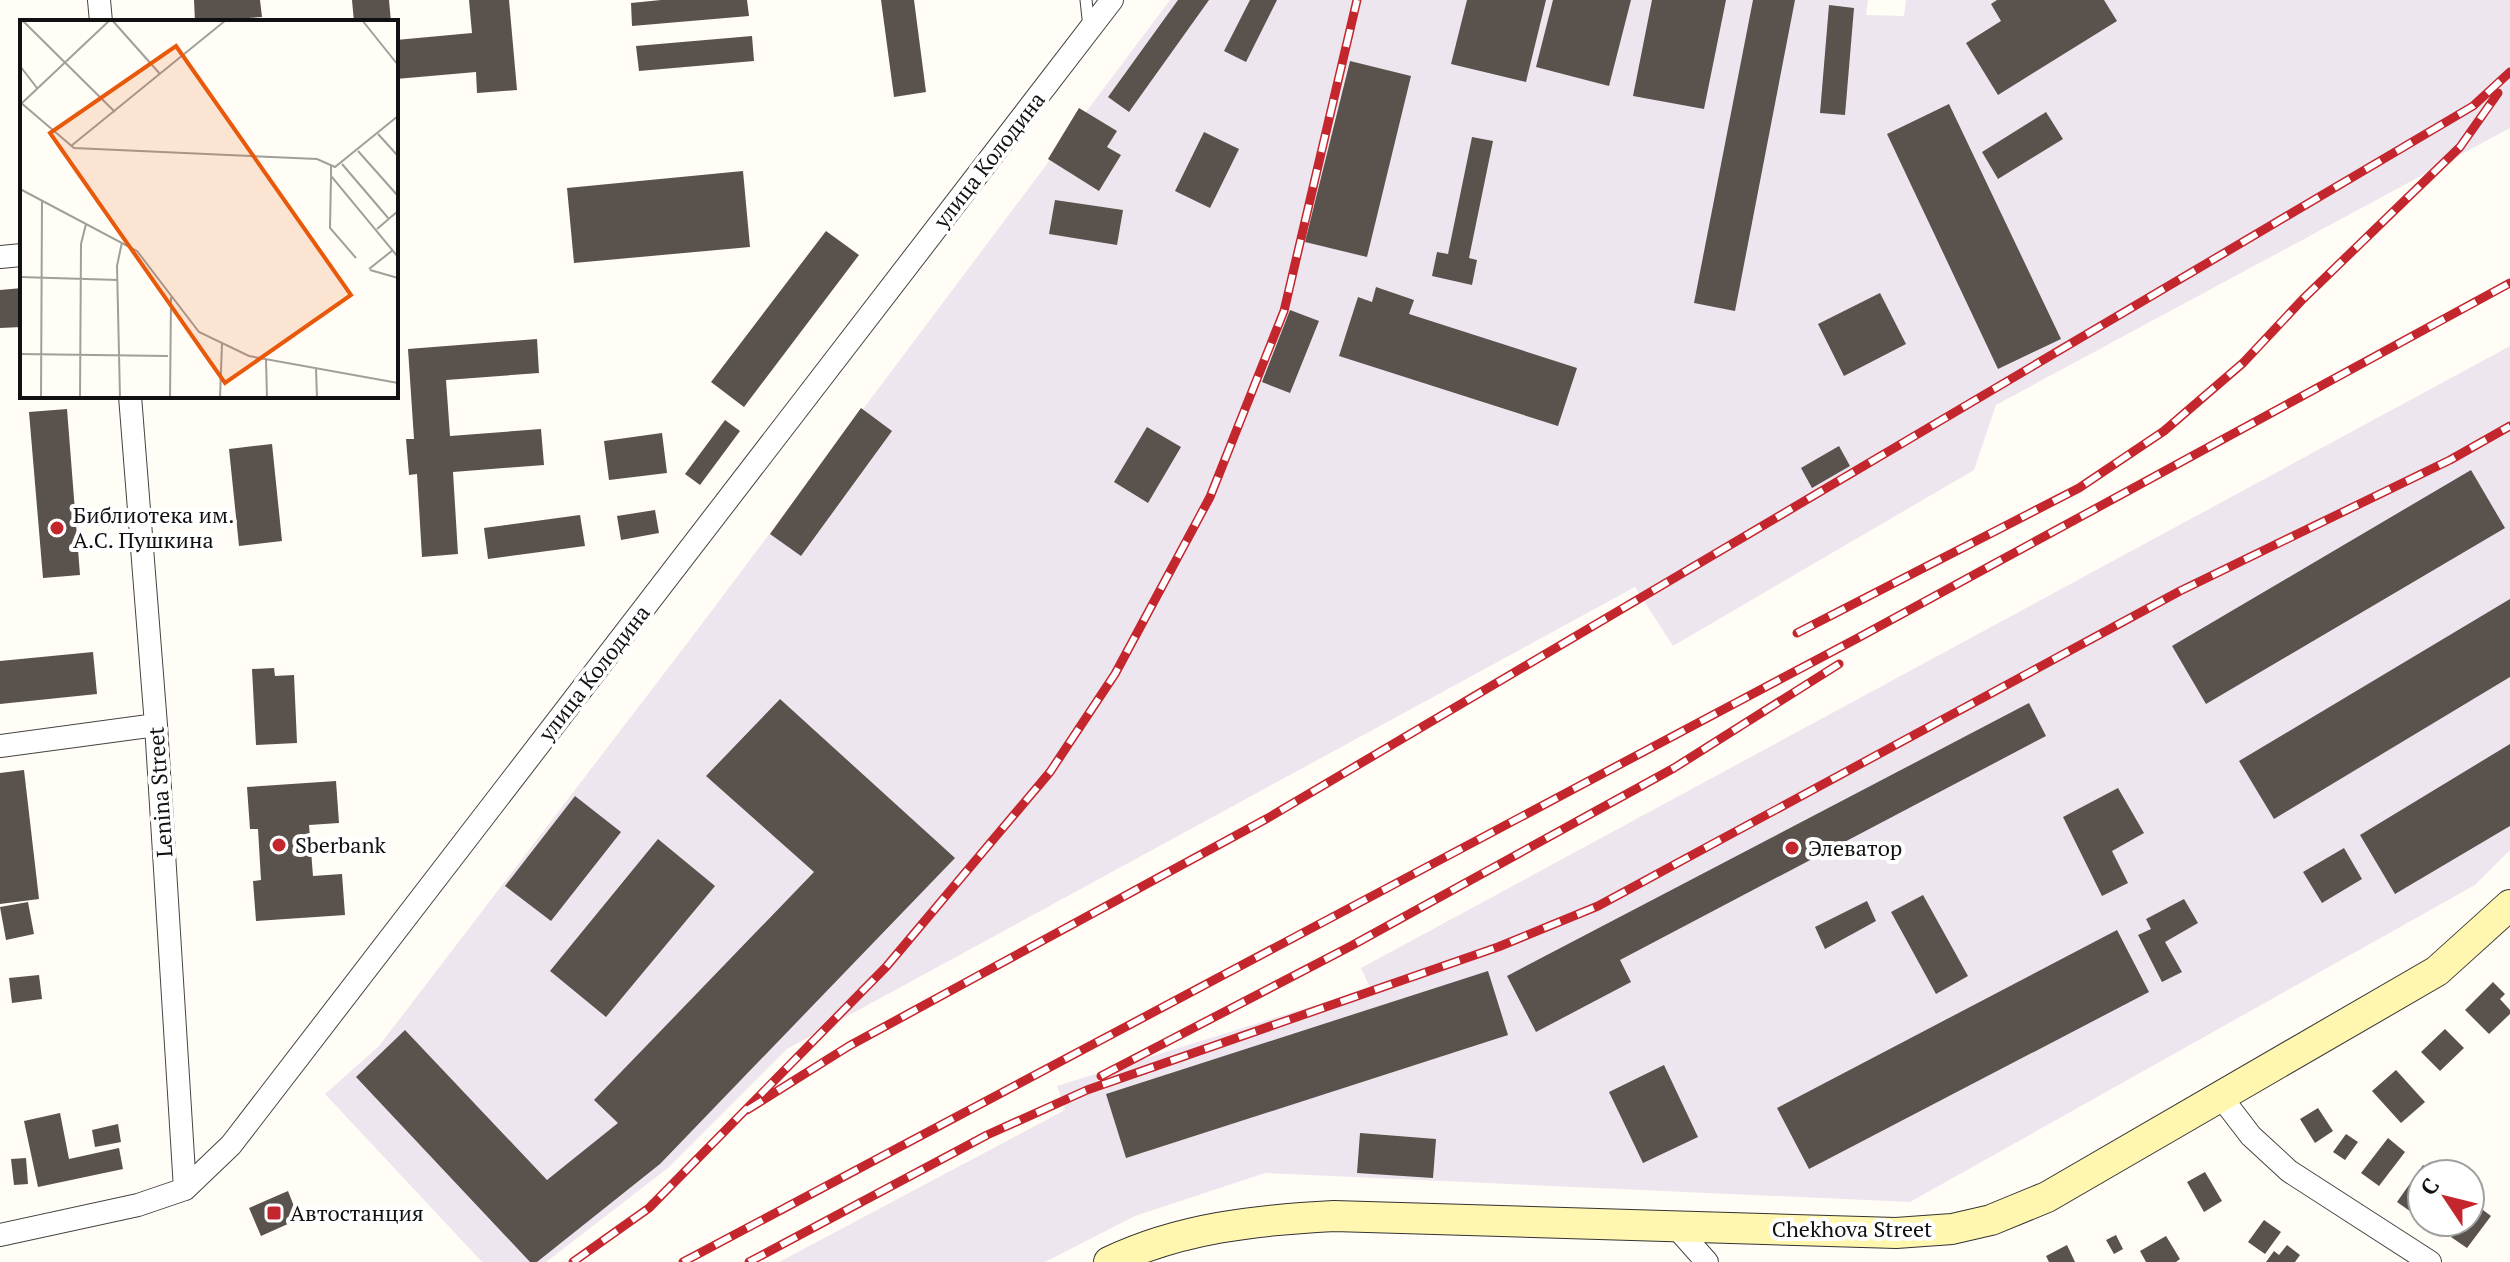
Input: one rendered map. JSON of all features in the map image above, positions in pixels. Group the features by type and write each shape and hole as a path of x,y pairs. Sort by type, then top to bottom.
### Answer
{"main road":[{"name":"Chekhova Street","path":"1109,1262 1199,1230 1267,1220 1334,1216 1896,1233 1952,1229 1991,1220 2047,1197 2437,971 2510,905"}],"street":[{"path":"99,0 101,20"},
{"name":"улица Колодина","path":"0,1235 138,1205 185,1189 231,1145 1112,0"},
{"path":"0,257 20,255"},
{"name":"Lenina Street","path":"130,398 156,725 185,1189"},
{"path":"0,746 156,725"},
{"path":"2221,1097 2251,1136 2289,1171 2430,1262"},
{"path":"1674,1225 1707,1262"}],"lane":[{"path":"1086,0 1089,29"}],"shaded area":[{"path":"1170,0 1868,0 1866,15 1904,16 1906,0 2510,0 2510,128 1996,405 1974,470 1673,646 1635,587 787,1049 668,1168 546,1262 482,1262 325,1094 379,1046 695,633"},
{"path":"2510,346 2510,850 2475,885 1910,1202 1265,1173 1135,1216 1045,1262 779,1262 1065,1110 1057,1086 1370,988 1361,968"}],"building":[{"path":"194,0 260,0 262,17 195,20"},
{"path":"352,0 389,0 391,20 354,20"},
{"path":"469,0 509,0 517,90 477,93 476,72 398,79 398,40 472,33"},
{"path":"747,0 749,16 632,26 631,3"},
{"path":"881,0 914,0 926,92 894,97"},
{"path":"1178,0 1209,0 1129,112 1108,97"},
{"path":"1250,0 1277,0 1246,62 1224,51"},
{"path":"1467,0 1546,0 1526,82 1451,64"},
{"path":"1553,0 1631,0 1609,86 1536,67"},
{"path":"1652,0 1726,0 1704,109 1633,96"},
{"path":"1753,0 1795,0 1735,311 1694,303"},
{"path":"1997,0 2104,0 2117,21 1998,95 1966,43 2001,21 1991,4"},
{"path":"1829,5 1854,8 1845,115 1820,113"},
{"path":"752,36 754,61 639,71 636,46"},
{"path":"1350,61 1411,76 1367,257 1305,242"},
{"path":"1949,104 2061,339 1998,369 1887,134"},
{"path":"1079,108 1117,131 1107,147 1121,155 1099,191 1048,159"},
{"path":"2046,112 2063,139 1998,179 1982,152"},
{"path":"1204,132 1239,149 1210,208 1175,191"},
{"path":"1472,137 1493,141 1469,258 1477,260 1472,285 1432,276 1437,252 1448,254"},
{"path":"743,171 750,247 574,263 567,188"},
{"path":"1055,200 1123,210 1117,245 1049,234"},
{"path":"826,231 859,255 744,407 711,382"},
{"path":"1376,287 1414,300 1409,314 1577,368 1558,426 1339,356 1358,297 1372,302"},
{"path":"20,288 20,327 0,328 0,290"},
{"path":"1880,293 1906,344 1844,376 1818,324"},
{"path":"1290,310 1319,321 1290,393 1262,382"},
{"path":"537,339 539,373 446,380 450,436 541,429 544,465 453,472 458,554 422,557 417,474 409,475 406,439 414,439 408,349"},
{"path":"861,408 892,431 801,556 770,534"},
{"path":"67,409 80,575 43,578 29,412"},
{"path":"725,420 740,431 700,485 685,474"},
{"path":"1147,427 1181,447 1148,503 1114,482"},
{"path":"662,433 667,473 609,480 604,441"},
{"path":"272,444 282,541 239,546 229,449"},
{"path":"1839,446 1850,466 1812,488 1801,468"},
{"path":"2471,470 2505,528 2206,704 2172,646"},
{"path":"655,510 659,533 621,540 617,516"},
{"path":"580,515 585,546 488,559 484,528"},
{"path":"2510,599 2510,677 2274,819 2239,761"},
{"path":"93,652 97,694 0,704 0,661"},
{"path":"274,668 275,676 294,675 297,743 256,745 252,669"},
{"path":"780,699 955,858 660,1164 537,1262 530,1262 356,1077 405,1030 547,1180 618,1123 594,1100 814,872 706,776"},
{"name":"Элеватор","path":"2029,703 2046,736 1620,960 1631,982 1536,1032 1507,976"},
{"path":"2510,744 2510,826 2395,894 2360,835"},
{"path":"24,770 39,899 0,904 0,773"},
{"path":"336,781 339,823 309,825 313,876 342,874 345,915 256,921 253,881 261,880 258,829 250,829 247,787"},
{"path":"2118,788 2144,833 2112,851 2128,883 2102,896 2063,817"},
{"path":"575,796 621,832 551,921 505,886"},
{"path":"658,839 715,886 606,1017 550,971"},
{"path":"2344,848 2362,879 2322,903 2303,872"},
{"path":"1923,895 1968,976 1936,994 1891,912"},
{"path":"2184,899 2198,923 2165,942 2182,972 2162,982 2138,935 2151,929 2146,919"},
{"path":"1867,901 1876,921 1825,949 1815,927"},
{"path":"28,902 34,934 6,940 0,907"},
{"path":"2117,930 2149,992 1809,1169 1777,1108"},
{"path":"1488,971 1508,1035 1126,1158 1106,1094"},
{"path":"39,975 42,999 12,1003 9,978"},
{"path":"2493,982 2505,994 2500,999 2510,1014 2489,1034 2465,1010"},
{"path":"2445,1029 2464,1048 2440,1071 2421,1052"},
{"path":"1664,1065 1698,1137 1643,1163 1609,1092"},
{"path":"2396,1070 2425,1102 2401,1123 2372,1091"},
{"path":"2318,1108 2333,1131 2315,1143 2300,1119"},
{"path":"60,1113 69,1159 119,1148 123,1169 38,1187 24,1121"},
{"path":"118,1124 121,1142 95,1147 92,1130"},
{"path":"1360,1133 1436,1139 1433,1178 1357,1173"},
{"path":"2346,1134 2358,1142 2345,1160 2333,1152"},
{"path":"2388,1138 2405,1152 2379,1186 2361,1173"},
{"path":"26,1158 28,1184 14,1185 11,1159"},
{"path":"2205,1172 2222,1201 2204,1212 2187,1182"},
{"path":"2406,1189 2406,1208 2397,1202"},
{"path":"288,1191 299,1219 261,1236 249,1208"},
{"path":"2264,1220 2281,1232 2265,1254 2248,1242"},
{"path":"2116,1235 2123,1249 2114,1254 2106,1240"},
{"path":"2166,1236 2180,1259 2176,1262 2146,1262 2140,1251"},
{"path":"2452,1238 2474,1238 2467,1248"},
{"path":"2067,1245 2075,1262 2049,1262 2046,1256"},
{"path":"2287,1245 2300,1255 2295,1262 2266,1262 2274,1251 2279,1255"}],"railway":[{"path":"573,1262 649,1208 886,967 1050,772 1115,674 1210,497 1284,311 1357,0"},
{"path":"747,1110 849,1046 1268,818 2473,106 2510,72"},
{"path":"1797,633 2079,488 2164,431 2243,363 2303,299 2460,147 2498,93"},
{"path":"683,1262 1856,639 2510,283"},
{"path":"749,1262 987,1135 1087,1090 1498,947 1598,906 2180,591 2450,460 2510,426"},
{"path":"1101,1076 1351,946 1674,768 1839,664"}],"place":[{"name":"Библиотека им. А.С. Пушкина","path":"57,528"},
{"name":"Sberbank","path":"279,845"},
{"name":"Элеватор","path":"1792,848"},
{"name":"Автостанция","path":"274,1213"}]}
